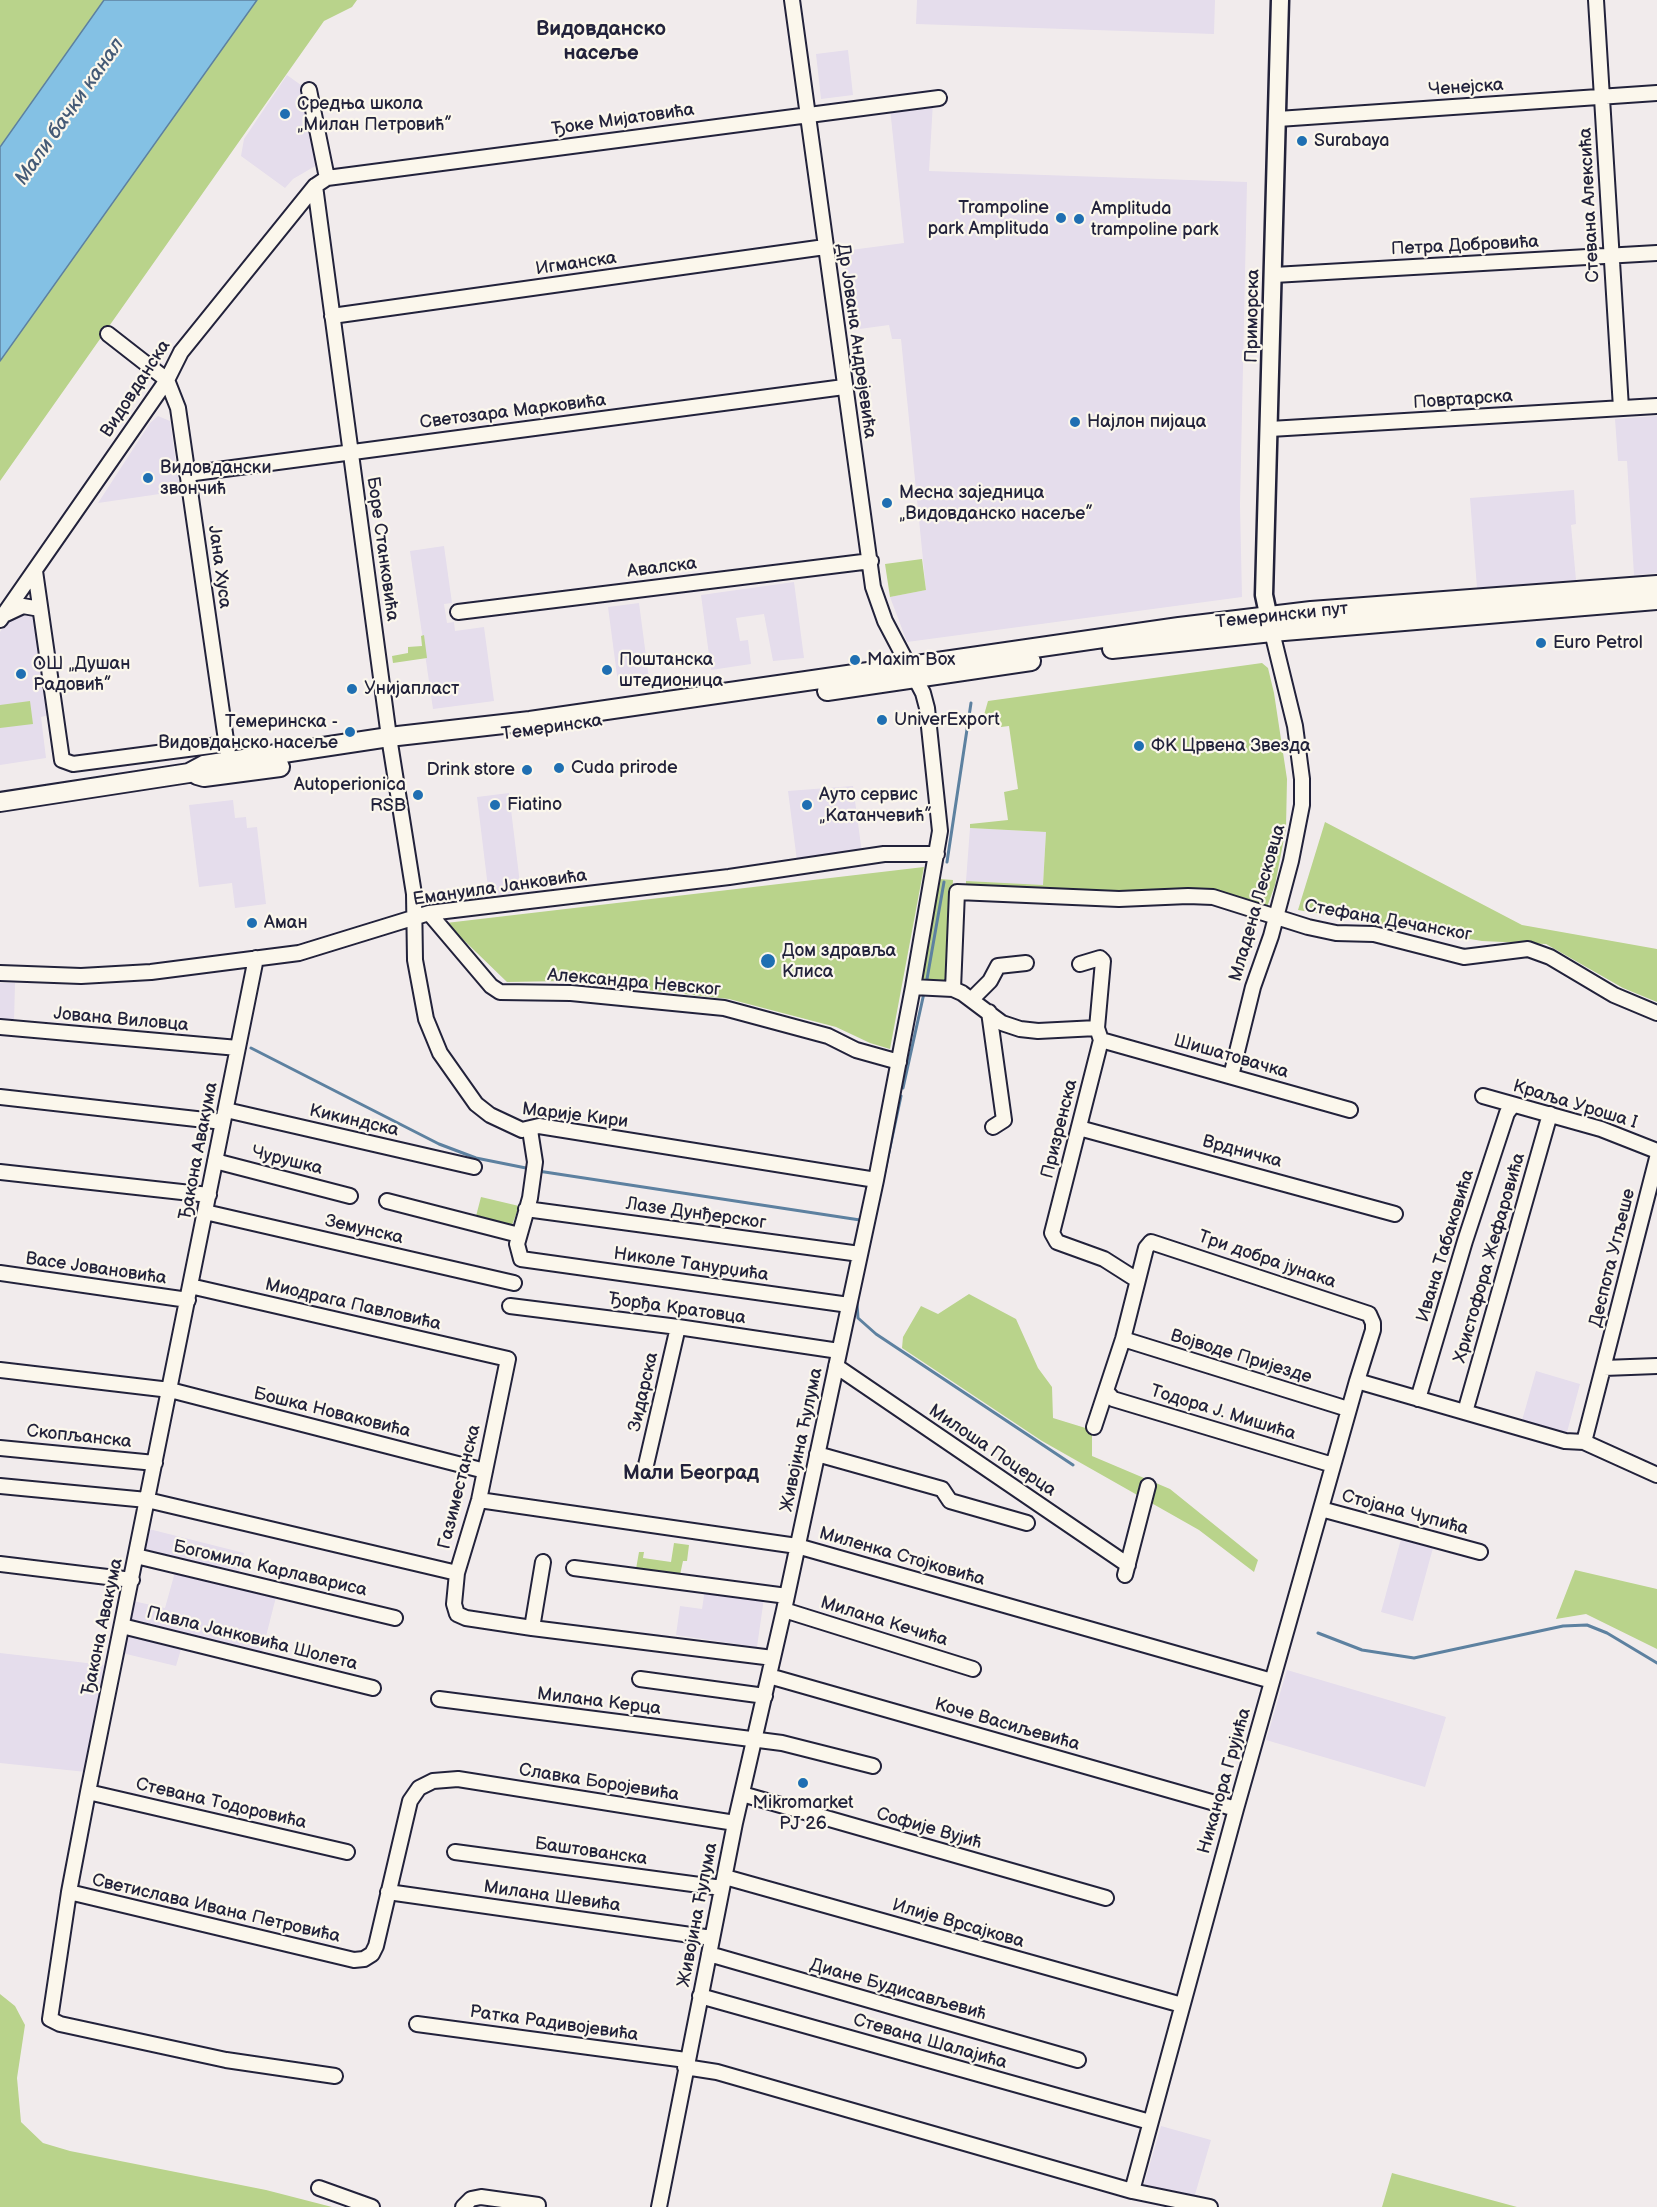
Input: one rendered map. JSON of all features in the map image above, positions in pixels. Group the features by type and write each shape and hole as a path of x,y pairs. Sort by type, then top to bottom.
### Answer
{"main road":[{"name":"Темерински пут","path":"911,672 1270,624 1657,585"},
{"name":"Темерински пут","path":"1270,624 1657,600"},
{"name":"Темеринска","path":"189,773 204,777 228,774 390,743 530,721 911,672"},
{"name":"Темеринска","path":"0,802 189,773 228,753 390,743"}],"street":[{"name":"Др Јована Андрејевића","path":"792,0 870,561 879,606 911,672"},
{"name":"Приморска","path":"1270,624 1264,595 1281,0"},
{"name":"Стевана Алексића","path":"1596,0 1621,408"},
{"name":"Боре Станковића","path":"309,90 321,182 332,316 390,743 414,894 414,917"},
{"name":"Ченејска","path":"1278,119 1657,93"},
{"name":"Ђоке Мијатовића","path":"321,182 807,113 939,98"},
{"name":"Видовданска","path":"2,618 167,380 181,352 321,182"},
{"name":"Игманска","path":"332,316 825,247"},
{"name":"Петра Добровића","path":"1274,275 1657,253"},
{"path":"108,334 167,380"},
{"name":"Јана Хуса","path":"167,380 178,408 228,753"},
{"name":"Светозара Марковића","path":"187,474 844,387"},
{"name":"Повртарска","path":"1270,429 1657,406"},
{"name":"Авалска","path":"458,612 870,561"},
{"path":"35,571 62,760 73,764 228,753"},
{"path":"2,618 23,606 40,609"},
{"name":"Младена Лесковца","path":"1231,1076 1244,1018 1276,916 1299,828 1302,780 1294,726 1270,624"},
{"name":"Живојина Ћулума","path":"659,2207 685,2064 735,1823 786,1603 876,1180 937,854 940,831 930,722 923,693 911,672"},
{"name":"Емануила Јанковића","path":"0,973 81,976 151,972 299,953 429,913 729,877 884,854 937,854"},
{"name":"Стефана Дечанског","path":"953,989 957,892 1119,899 1165,896 1213,897 1308,927 1336,933 1374,934 1464,957 1528,949 1550,957 1614,995 1657,1013"},
{"name":"Александра Невског","path":"429,913 491,986 500,992 571,993 724,1008 828,1036 856,1050 899,1062"},
{"name":"Марије Кири","path":"414,917 415,960 421,996 426,1019 440,1053 482,1110 508,1125 522,1130 530,1130 539,1126 876,1180"},
{"name":"Призренска","path":"1080,963 1100,957 1103,961 1099,1034 1053,1238 1057,1242 1104,1259 1137,1280"},
{"name":"Ђакона Авакума","path":"256,958 88,1792 69,1893 50,2019 60,2024 226,2060 335,2076"},
{"path":"972,999 990,981 998,966 1026,963"},
{"path":"913,987 953,989"},
{"name":"Шишатовачка","path":"953,989 972,999 1002,1023 1029,1031 1099,1034 1231,1076 1350,1110"},
{"path":"989,1011 1004,1120 993,1127"},
{"name":"Јована Виловца","path":"0,1027 238,1048"},
{"name":"Краља Уроша I","path":"1483,1096 1550,1114 1632,1140 1657,1151"},
{"name":"Кикиндска","path":"0,1097 225,1116 474,1167"},
{"name":"Ивана Табаковића","path":"1418,1399 1507,1113 1513,1105"},
{"name":"Христофора Жефаровића","path":"1465,1412 1550,1114"},
{"name":"Врдничка","path":"1079,1128 1395,1214"},
{"path":"387,1201 519,1235 533,1181 535,1161 530,1130"},
{"name":"Деспота Угљеше","path":"1584,1442 1657,1158"},
{"name":"Чурушка","path":"215,1161 350,1196"},
{"path":"0,1172 209,1195"},
{"name":"Лазе Дунђерског","path":"526,1209 860,1254"},
{"name":"Земунска","path":"205,1212 514,1283"},
{"name":"Николе Танурџића","path":"519,1235 517,1244 519,1256 528,1261 849,1305"},
{"name":"Три добра јунака","path":"1137,1280 1146,1248 1151,1242 1364,1312"},
{"name":"Васе Јовановића","path":"0,1274 188,1300"},
{"path":"1094,1426 1123,1339 1137,1280"},
{"name":"Миодрага Павловића","path":"190,1286 508,1359"},
{"name":"Ђорђа Кратовца","path":"510,1306 839,1350"},
{"name":"Никанора Грујића","path":"1132,2191 1236,1809 1348,1409 1373,1330 1371,1318 1364,1312"},
{"name":"Зидарска","path":"646,1465 678,1327"},
{"name":"Војводе Пријезде","path":"1123,1339 1348,1409"},
{"name":"Газиместанска","path":"508,1359 479,1500 457,1573 454,1604 458,1614 466,1618 532,1628"},
{"name":"Милоша Поцерца","path":"836,1366 1127,1570 1148,1486"},
{"path":"1604,1368 1657,1366"},
{"name":"Бошка Новаковића","path":"0,1370 170,1390 485,1471"},
{"path":"1358,1382 1565,1441 1584,1442 1657,1474"},
{"name":"Тодора Ј. Мишића","path":"1106,1391 1113,1399 1333,1465"},
{"name":"Скопљанска","path":"0,1448 155,1463"},
{"path":"817,1454 942,1489 950,1501 1027,1524"},
{"path":"0,1486 147,1500 457,1573"},
{"name":"Миленка Стојковића","path":"479,1500 797,1546 1272,1681"},
{"name":"Стојана Чупића","path":"1321,1509 1480,1552"},
{"name":"Богомила Карлавариса","path":"136,1556 395,1618"},
{"path":"543,1562 532,1628 773,1658"},
{"path":"0,1564 132,1580"},
{"name":"Милана Кечића","path":"574,1568 786,1603 973,1669"},
{"name":"Павла Јанковића Шолета","path":"122,1626 373,1688"},
{"name":"Коче Васиљевића","path":"769,1676 1236,1809"},
{"path":"640,1679 765,1696"},
{"name":"Милана Керца","path":"439,1699 782,1743 873,1766"},
{"name":"Славка Боројевића","path":"388,1892 410,1801 419,1788 433,1781 458,1779 735,1823"},
{"name":"Стевана Тодоровића","path":"88,1792 347,1852"},
{"name":"Софије Вујић","path":"742,1794 1106,1898"},
{"name":"Баштованска","path":"455,1852 723,1882"},
{"name":"Илије Врсајкова","path":"723,1882 1182,2005"},
{"name":"Милана Шевића","path":"388,1892 712,1938"},
{"name":"Светислава Ивана Петровића","path":"69,1893 354,1960 364,1959 372,1954 376,1946 388,1892"},
{"name":"Диане Будисављевић","path":"709,1954 1078,2060"},
{"name":"Стевана Шалајића","path":"700,1996 1150,2122"},
{"name":"Ратка Радивојевића","path":"417,2024 685,2064 1132,2191 1210,2207"},
{"path":"319,2188 372,2207"},
{"path":"463,2207 471,2199 481,2197 538,2205"}],"shaded area":[{"path":"917,0 1215,0 1214,34 916,24"},
{"path":"848,50 853,95 821,99 816,54"},
{"name":"Средња школа „Милан Петровић”","path":"287,75 305,88 317,165 293,179 285,188 241,156 244,139"},
{"name":"Најлон пијаца","path":"933,102 929,171 1247,182 1240,505 1242,597 907,642 890,597 926,590 901,339 892,339 889,325 852,330 843,251 904,243 890,108"},
{"path":"158,416 170,421 180,491 98,503 150,423"},
{"path":"1657,416 1657,573 1634,575 1627,461 1618,461 1615,419"},
{"path":"1574,490 1576,524 1571,525 1576,580 1477,588 1470,498"},
{"path":"444,546 452,603 444,604 447,623 454,622 455,631 484,627 494,701 433,709 410,551"},
{"path":"794,582 804,658 773,661 764,614 736,618 740,641 748,640 751,664 711,670 701,595"},
{"path":"639,603 649,679 618,683 608,607"},
{"name":"ОШ „Душан Радовић”","path":"21,615 34,617 49,715 41,717 46,758 0,765 0,632 8,621"},
{"path":"853,786 862,853 797,861 788,791"},
{"path":"509,793 521,892 489,896 477,797"},
{"path":"233,800 235,818 246,817 247,828 257,827 266,904 235,908 232,883 199,887 189,805"},
{"path":"970,828 1046,832 1043,885 966,881"},
{"path":"0,983 15,983 14,1022 0,1022"},
{"path":"1536,1371 1580,1384 1566,1436 1521,1424"},
{"path":"149,1529 244,1553 238,1575 144,1551"},
{"path":"1401,1539 1433,1548 1413,1621 1381,1612"},
{"path":"175,1572 276,1597 261,1656 131,1622 133,1601 165,1608"},
{"path":"705,1589 764,1598 757,1647 676,1635 680,1606 702,1609"},
{"path":"127,1632 182,1646 176,1666 122,1653"},
{"path":"0,1653 104,1665 86,1772 0,1763"},
{"path":"1287,1670 1446,1717 1425,1787 1266,1740"},
{"path":"1161,2126 1211,2140 1194,2198 1144,2184"}],"green space":[{"path":"0,0 104,0 0,147"},
{"path":"257,0 357,0 352,7 324,21 0,481 0,361"},
{"path":"922,559 926,590 890,597 885,564"},
{"path":"424,635 427,658 393,663 392,656 408,653 408,647 422,646 421,636"},
{"path":"1262,663 1268,668 1274,693 1287,779 1286,828 1275,885 1267,907 1211,891 1195,889 1116,894 966,886 966,881 1043,885 1046,832 970,828 970,824 1008,820 1004,792 1018,789 1009,726 1001,727 1000,719 982,722 988,701"},
{"path":"30,701 33,724 0,728 0,705"},
{"path":"1325,822 1522,925 1657,949 1657,1002 1623,988 1546,944 1482,941 1298,910"},
{"path":"924,867 890,1049 870,1043 836,1027 729,999 565,981 507,982 446,923"},
{"path":"940,879 953,880 948,978 944,983 920,983"},
{"path":"481,1197 519,1206 511,1228 475,1220"},
{"path":"969,1294 1016,1319 1038,1368 1052,1387 1053,1418 1092,1430 1092,1456 1170,1489 1258,1560 1254,1572 1199,1530 1042,1441 902,1348 903,1337 921,1306 938,1314"},
{"path":"674,1543 689,1545 687,1561 683,1561 680,1575 636,1569 639,1552 644,1552 643,1558 671,1562"},
{"path":"1575,1570 1657,1589 1657,1649 1586,1614 1556,1619"},
{"path":"0,1994 15,2006 25,2025 17,2078 21,2122 43,2143 70,2151 266,2190 332,2207 0,2207"},
{"path":"1392,2173 1517,2207 1382,2207"}],"water":[{"name":"Мали бачки канал","path":"104,0 257,0 0,361 0,147"}],"waterway":[{"path":"947,862 971,703"},
{"path":"927,979 944,882"},
{"path":"903,1088 924,993"},
{"path":"251,1048 439,1144 476,1158 531,1169"},
{"path":"868,1250 901,1096"},
{"path":"538,1171 860,1220"},
{"path":"857,1303 858,1318 876,1334 1073,1465"},
{"path":"1318,1633 1362,1650 1414,1658 1563,1626 1587,1625 1607,1633 1657,1663"}],"place":[{"name":"Средња школа „Милан Петровић”","path":"285,114"},
{"name":"Surabaya","path":"1302,141"},
{"name":"Trampoline park Amplituda","path":"1061,218"},
{"name":"Amplituda trampoline park","path":"1079,219"},
{"name":"Најлон пијаца","path":"1075,422"},
{"name":"Видовдански звончић","path":"148,478"},
{"name":"Месна заједница „Видовданско насеље”","path":"887,503"},
{"name":"Euro Petrol","path":"1541,643"},
{"name":"Maxim Box","path":"855,660"},
{"name":"Поштанска штедионица","path":"607,670"},
{"name":"ОШ „Душан Радовић”","path":"21,674"},
{"name":"Унијапласт","path":"352,689"},
{"name":"UniverExport","path":"882,720"},
{"name":"Темеринска - Видовданско насеље","path":"350,732"},
{"name":"ФК Црвена Звезда","path":"1139,746"},
{"name":"Cuda prirode","path":"559,768"},
{"name":"Drink store","path":"527,770"},
{"name":"Autoperionica RSB","path":"418,795"},
{"name":"Fiatino","path":"495,805"},
{"name":"Ауто сервис „Катанчевић”","path":"807,805"},
{"name":"Аман","path":"252,923"},
{"name":"Дом здравља Клиса","path":"768,961"},
{"name":"Mikromarket PJ 26","path":"803,1783"}],"district":[{"name":"Видовданско насеље","path":"601,42"},
{"name":"Мали Београд","path":"691,1474"}]}
